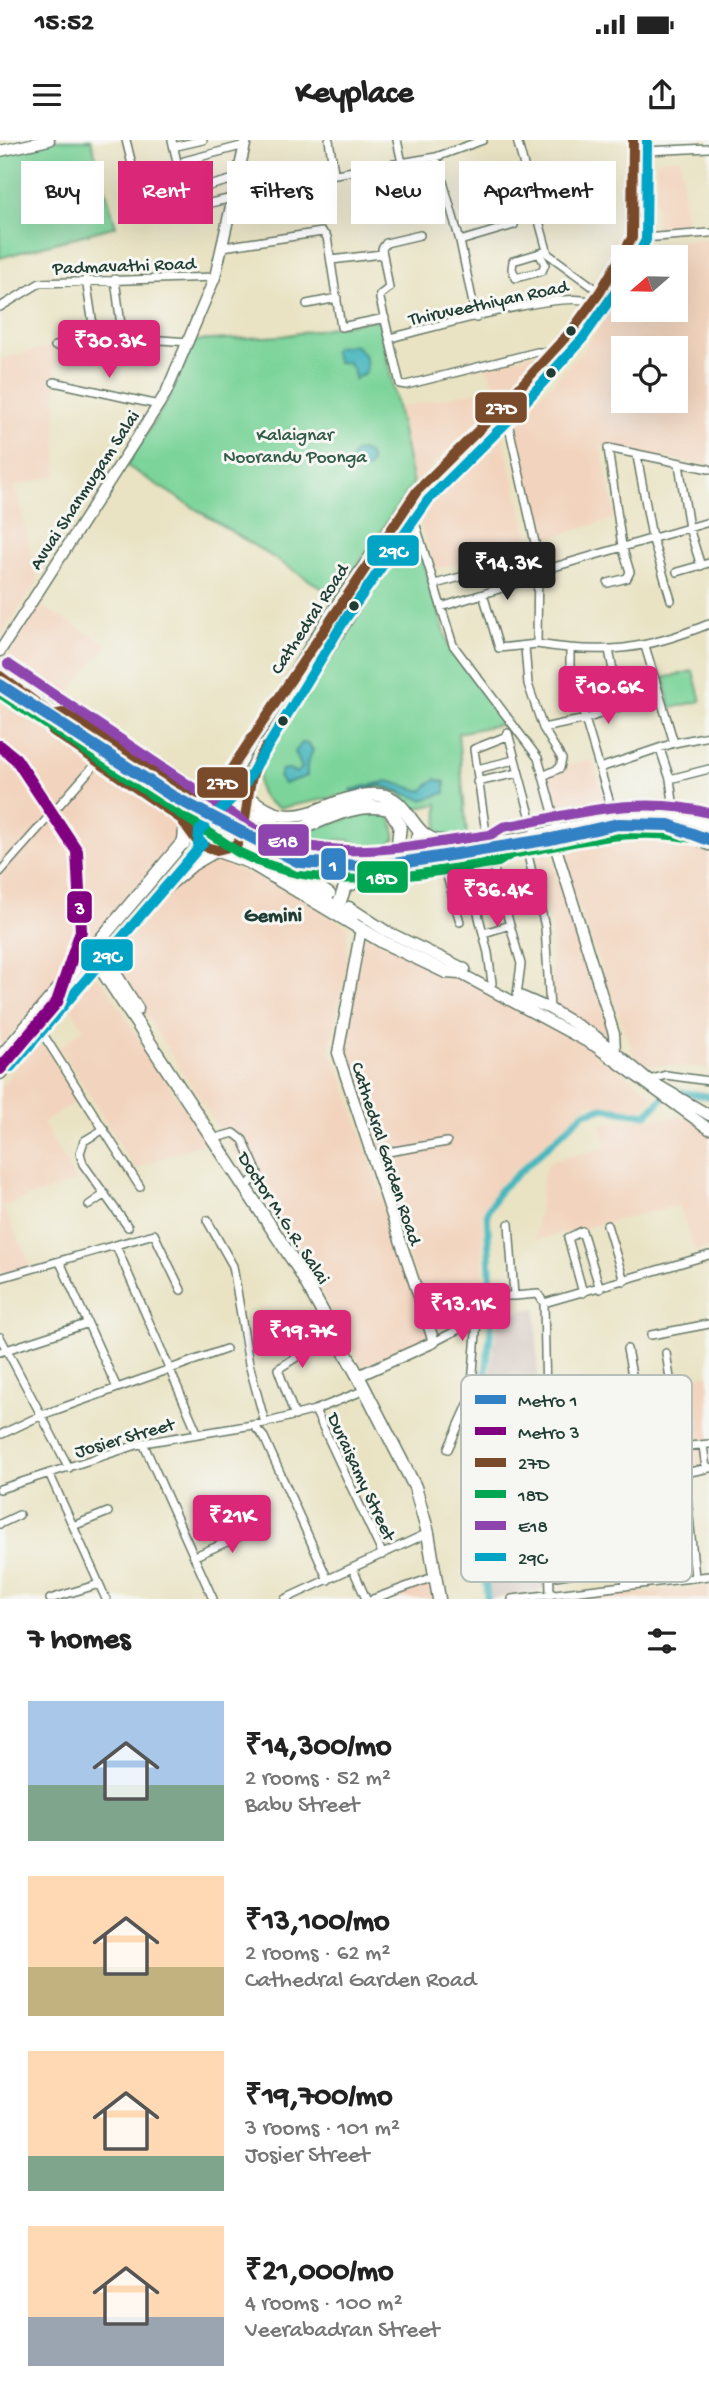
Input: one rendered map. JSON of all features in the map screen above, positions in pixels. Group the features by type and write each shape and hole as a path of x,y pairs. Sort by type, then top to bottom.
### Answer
{"main road":[{"path":"632,238 633,140"},
{"path":"641,245 646,237 646,146"},
{"name":"Cathedral Road","path":"186,830 231,781 244,755 332,613 417,491 503,415 596,297 632,238"},
{"name":"Cathedral Road","path":"240,847 247,828 244,815 246,794 257,761 413,515 503,415 580,338 611,293"},
{"path":"0,676 54,721 240,847 294,865 371,873 497,850"},
{"path":"0,691 54,721 246,840 294,859 346,866 369,866 497,850"},
{"path":"198,794 63,713 54,721 53,731 98,761 186,830 200,845 230,853 286,882 361,929 446,972 453,970"},
{"path":"186,830 198,794 222,783 244,755"},
{"path":"246,794 263,810 285,817"},
{"path":"0,1073 97,956 186,830 219,803 230,805 244,815 285,817 379,795 391,797 402,807 420,833 431,841 497,850 527,851 644,826 662,828 709,844"},
{"path":"0,1058 159,893 193,864 217,850 285,835 357,809 377,806 389,809 400,825 398,844 393,850 346,866"},
{"path":"340,901 345,887 351,883 466,866 497,850 558,831 643,816 675,817 709,827"},
{"path":"409,873 412,853 420,833"},
{"name":"Doctor M.G.R. Salai","path":"97,956 302,1263 419,1486 444,1599"},
{"name":"Doctor M.G.R. Salai","path":"97,956 298,1268 334,1333 361,1374 365,1390 415,1486 428,1533 439,1599"}],"street":[{"path":"0,151 49,140"},
{"path":"126,140 131,161"},
{"path":"178,161 175,143 203,140"},
{"path":"329,140 332,161"},
{"path":"397,140 402,161"},
{"path":"413,161 436,157 483,140"},
{"path":"517,140 543,252 545,264 542,271 516,278 513,261 543,252"},
{"path":"184,161 246,143"},
{"name":"Avvai Shanmugam Salai","path":"242,161 246,143"},
{"path":"646,146 709,148"},
{"path":"436,157 460,241 476,318"},
{"path":"227,181 187,192 192,207 227,196"},
{"name":"Avvai Shanmugam Salai","path":"0,651 159,405 190,342 215,277 228,224"},
{"path":"460,241 514,225"},
{"path":"223,247 322,232 327,237 341,327 385,318"},
{"path":"632,238 709,233"},
{"path":"420,235 386,243 382,254 389,288 380,295 400,384 407,385 537,352 552,352"},
{"path":"543,252 596,297"},
{"path":"331,260 382,254"},
{"name":"Padmavathi Road","path":"0,307 40,282 215,277"},
{"path":"86,279 95,338 122,333 115,279"},
{"name":"Thiruveethiyan Road","path":"390,338 476,318 596,297"},
{"path":"307,304 337,298"},
{"path":"55,346 121,336 190,342"},
{"path":"54,382 159,405"},
{"path":"503,415 538,555 540,571 537,644"},
{"path":"608,583 630,575 622,546 608,448 709,469"},
{"path":"637,456 652,537 671,600"},
{"path":"677,572 705,565 689,528 679,464"},
{"path":"413,515 453,645 538,758 558,831"},
{"path":"540,571 709,522"},
{"path":"435,584 538,555"},
{"path":"441,607 521,582 517,561"},
{"path":"483,594 499,648 537,644 570,649 609,650 645,646 709,624"},
{"path":"645,646 674,743"},
{"path":"525,647 528,684 543,728 562,759 560,768 543,776"},
{"path":"570,649 570,668 615,820"},
{"path":"609,650 617,690"},
{"path":"543,728 586,719 621,706"},
{"path":"512,724 508,736 536,836"},
{"path":"508,736 474,749 477,782 497,850 510,925 521,964 517,995"},
{"path":"600,768 674,743 709,736"},
{"path":"660,749 670,779 675,817"},
{"path":"477,769 514,760"},
{"path":"0,872 98,761"},
{"path":"670,779 709,769"},
{"path":"477,782 519,773"},
{"path":"309,825 303,837 303,872 308,879 386,931 550,1009 649,1080 674,1107 709,1115"},
{"path":"555,845 614,1034 615,1056"},
{"path":"240,847 374,931 615,1056 693,1112 709,1129"},
{"path":"527,851 545,927 550,1009"},
{"path":"466,866 484,933 492,983"},
{"path":"445,869 460,922"},
{"path":"484,933 510,925"},
{"name":"Cathedral Garden Road","path":"361,929 338,1053 369,1156 434,1342"},
{"path":"40,1028 140,1187"},
{"path":"649,1080 666,1075 709,1081"},
{"path":"104,1129 84,1141 80,1153 83,1164 128,1227"},
{"path":"369,1156 447,1142"},
{"path":"89,1205 105,1194"},
{"path":"207,1220 233,1266 249,1364 265,1423"},
{"path":"509,1224 514,1296"},
{"path":"607,1225 624,1281"},
{"path":"583,1293 568,1238 582,1231 600,1289"},
{"path":"0,1279 156,1234 181,1290"},
{"path":"116,1245 197,1432"},
{"path":"544,1303 600,1289 709,1255"},
{"path":"60,1262 117,1388"},
{"path":"361,1374 477,1320 496,1314 495,1296 538,1294 544,1303 545,1375"},
{"path":"473,1375 477,1320"},
{"path":"3,1351 86,1324"},
{"path":"651,1335 709,1324"},
{"path":"295,1416 278,1369 334,1333"},
{"path":"0,1337 3,1351 42,1415 69,1468"},
{"path":"2,1434 42,1415 226,1349"},
{"path":"627,1349 632,1375"},
{"path":"666,1353 669,1375"},
{"name":"Josier Street","path":"0,1489 143,1443 295,1416 365,1390"},
{"name":"Duraisamy Street","path":"315,1410 383,1555"},
{"path":"448,1449 461,1420"},
{"path":"253,1425 264,1437 328,1580"},
{"path":"143,1443 213,1599"},
{"path":"706,1445 707,1469"},
{"path":"49,1473 106,1599"},
{"path":"73,1526 108,1512"},
{"path":"0,1524 19,1515"},
{"path":"195,1556 258,1528"},
{"path":"285,1599 300,1596 428,1533"},
{"path":"692,1548 695,1577"},
{"path":"353,1569 366,1599"},
{"path":"373,1599 436,1576"},
{"path":"692,1577 709,1576"},
{"path":"550,1582 550,1595"},
{"path":"626,1582 626,1586"},
{"path":"512,1599 657,1582"},
{"path":"50,1599 99,1584"}],"shaded area":[{"path":"681,158 686,225 656,229 656,160"},
{"path":"709,239 709,465 600,446 616,518 539,541 535,515 515,450 513,424 585,348 611,308 611,322 688,322 688,245 653,245"},
{"path":"54,345 57,475 15,486 38,581 0,638 0,359"},
{"path":"534,353 541,355 500,400 413,484 398,408 495,387 486,367"},
{"path":"498,435 503,436 530,544 435,569 420,523 422,513"},
{"path":"39,605 107,644 61,704 9,668 5,661"},
{"path":"0,698 171,818 177,828 178,840 0,1048"},
{"path":"592,760 607,808 559,820 548,779 563,767"},
{"path":"657,828 709,849 709,1068 637,1064 573,892 563,852 566,847"},
{"path":"549,851 611,1035 608,1038 551,1004 553,934 535,855"},
{"path":"219,863 281,886 348,927 347,969 329,1051 340,1069 429,1337 362,1367 306,1263 110,960 112,950 189,869"},
{"path":"364,935 463,976 591,1049 655,1097 641,1109 589,1103 501,1183 482,1211 484,1313 435,1334 340,1056"},
{"path":"95,977 103,981 205,1142 135,1169 59,1047 84,1029 68,1004 86,980"},
{"path":"40,1039 78,1100 43,1123 76,1181 2,1206 31,1265 0,1273 0,1088"},
{"path":"686,1116 709,1134 709,1247 695,1252 679,1205 535,1240 543,1177 548,1162 607,1147 601,1124"},
{"path":"536,1308 538,1375 490,1375 498,1316"},
{"path":"709,1374 709,1468 692,1469 692,1377"},
{"path":"432,1577 435,1599 379,1599"},
{"path":"489,1582 543,1582 543,1590 490,1599"},
{"path":"709,1586 709,1599 573,1599"}],"green space":[{"path":"48,140 91,140 97,161 21,161 21,224 104,224 104,185 116,226 0,258 0,153"},
{"name":"Kalaignar Noorandu Poonga","path":"379,319 413,484 336,597 127,466 171,394 194,341 282,336"},
{"path":"413,528 449,646 506,723 458,733 467,836 437,837 438,804 413,809 400,793 381,788 280,808 265,799 259,787 264,755"},
{"path":"693,671 701,701 671,708 663,678"},
{"path":"377,810 386,814 393,824 395,839 389,845 361,854 355,842 338,840 327,843 316,854 309,854 304,839 311,829"}],"water":[{"path":"355,345 367,363 366,372 355,379 353,369 347,362 338,363 333,350"},
{"path":"357,451 365,451 371,461 365,471 357,471 351,465 351,457"},
{"path":"302,743 308,744 313,750 307,764 307,776 284,784 279,777 282,770 289,769 296,773 302,768 295,752"},
{"path":"435,779 445,782 445,793 423,800 381,785 353,793 351,790 388,781 422,791"}],"waterway":[{"path":"492,1310 487,1212 500,1190 584,1113 603,1108 646,1115 670,1091 709,1096"},
{"path":"486,1375 492,1319"},
{"path":"486,1582 487,1598"}],"metro line":[{"name":"1","path":"0,685 172,796 299,862 375,867 551,839 618,824 669,825 709,840"},
{"name":"3","path":"0,746 16,759 77,851 81,931 57,1002 0,1069"}],"transit line":[{"name":"27D","path":"0,676 53,715 63,713 193,793 198,794 222,783 417,491 498,411 573,329 600,292 632,238 633,140"},
{"name":"29C","path":"643,245 646,240 647,140"},
{"name":"29C","path":"198,844 199,831 242,789 344,621 428,500 508,421 583,338 611,298"},
{"name":"E18","path":"8,664 253,828 283,840 312,847 341,850 400,848 490,835 503,827 606,808 657,805 709,813"},
{"name":"18D","path":"0,693 238,852 270,866 302,874 334,878 398,876 498,862 511,854 632,834 681,836 706,841"},
{"name":"27D","path":"29,710 47,722 53,731 181,819 200,845 217,850 237,845 245,820 253,773 266,747"},
{"name":"29C","path":"11,1067 203,843"}],"district":[{"name":"Gemini","path":"273,914"}]}
